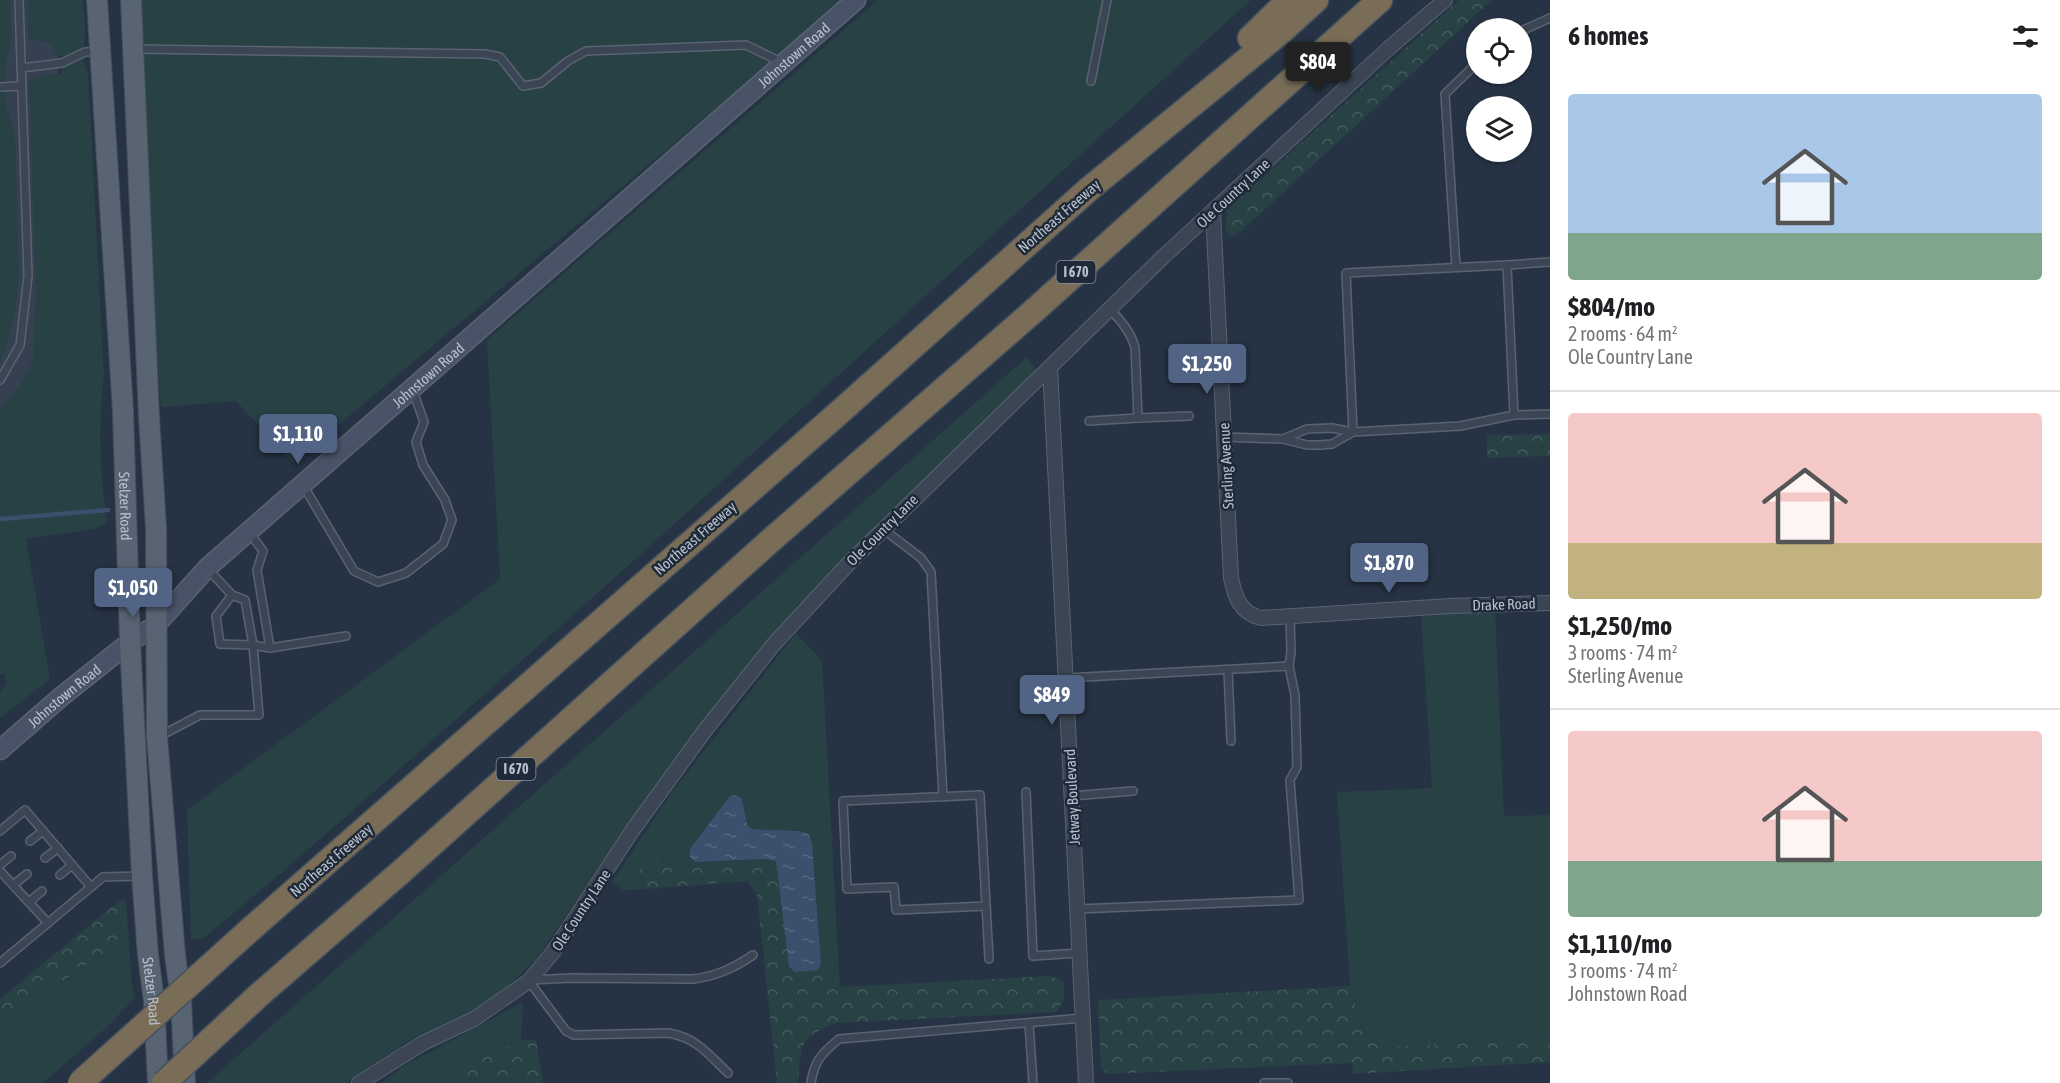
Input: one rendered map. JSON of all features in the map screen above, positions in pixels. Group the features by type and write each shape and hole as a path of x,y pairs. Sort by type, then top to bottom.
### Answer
{"highway":[{"path":"1089,189 1289,0"},
{"name":"Northeast Freeway","path":"80,1083 252,928 843,410 1089,189 1282,31 1316,0"},
{"name":"I 670","path":"164,1083 259,995 420,855 1380,0"}],"main road":[{"name":"Stelzer Road","path":"98,0 123,411 130,642 142,876 154,1001 158,1083"},
{"name":"Stelzer Road","path":"131,0 156,528 157,737 175,955 181,1000 185,1083"},
{"name":"Johnstown Road","path":"0,750 62,696 130,642 156,625 207,568 856,0"}],"street":[{"name":"Ole Country Lane","path":"359,1083 423,1043 474,1019 529,981 554,952 632,831 706,729 774,644 883,529 1110,309 1389,48 1444,0"},
{"name":"Sterling Avenue","path":"1213,211 1231,578"},
{"name":"Jetway Boulevard","path":"1050,367 1086,1083"},
{"name":"Drake Road","path":"1231,578 1235,596 1251,615 1261,618 1450,606 1550,603"}],"lane":[{"path":"0,380 20,345 28,276 19,0"},
{"path":"1091,81 1107,0"},
{"path":"1532,26 1550,18"},
{"path":"133,49 485,54 500,57 523,86 542,83 568,61 586,51 746,45 783,63"},
{"path":"21,68 62,63 85,52 102,51"},
{"path":"1456,267 1445,94 1466,74"},
{"path":"0,87 22,86"},
{"path":"1353,432 1346,273 1550,262"},
{"path":"1507,265 1514,415"},
{"path":"1110,309 1125,325 1135,347 1138,418"},
{"path":"303,485 354,571 378,582 406,573 443,544 452,520 445,500 423,465 416,442 424,422 412,389"},
{"path":"1283,439 1307,429 1332,428 1353,432 1460,426 1514,415 1550,414"},
{"path":"1089,421 1189,416"},
{"path":"1224,437 1283,439 1307,445 1332,444 1353,432"},
{"path":"883,529 921,558 931,572 942,797"},
{"path":"249,532 263,551 257,570 270,648"},
{"path":"157,737 200,715 259,715 253,645 245,600 232,595 207,568"},
{"path":"232,595 216,616 220,644 270,648 346,636"},
{"path":"1078,909 1299,900 1290,780 1297,767 1295,695 1289,666 1290,617"},
{"path":"1066,678 1289,666"},
{"path":"1228,670 1231,741"},
{"path":"1072,796 1133,791"},
{"path":"1026,792 1033,956 1080,953"},
{"path":"986,906 896,910 894,887 847,889 843,801 980,795 989,959"},
{"path":"0,831 25,810 91,887"},
{"path":"30,841 43,831"},
{"path":"45,858 58,848"},
{"path":"0,865 11,856"},
{"path":"60,875 72,865"},
{"path":"0,871 48,923"},
{"path":"13,885 27,874"},
{"path":"0,963 103,877 142,876"},
{"path":"29,902 42,891"},
{"path":"529,981 571,978 712,977 736,967 753,955"},
{"path":"529,981 566,1030 574,1035 669,1033 684,1036 704,1049 728,1073"},
{"path":"811,1083 812,1074 821,1053 839,1039 1083,1018"},
{"path":"1029,1023 1032,1083"},
{"path":"1264,1083 1288,1083"}],"shaded area":[{"path":"0,0 59,0 58,145 67,192 0,542"}],"green space":[{"path":"0,0 10,0 11,40 6,63 5,103 15,138 19,278 16,305 6,349 0,360"},
{"path":"28,0 83,0 84,59 88,74 104,376 101,450 107,523 94,529 26,539 50,679 0,718 0,692 7,683 4,674 0,674 0,408 13,396 29,371 33,359 36,291 29,82 44,75 62,74 62,56 54,54 51,43 29,40"},
{"path":"138,0 845,0 293,463 236,401 161,407 148,232"},
{"path":"878,0 1251,0 742,463 434,739 204,938 191,940 187,810 500,579 487,340"},
{"path":"1459,0 1492,0 1472,18 1466,18 1466,24 1236,236 1230,236 1225,230 1227,210"},
{"path":"1027,357 1037,370 886,516 785,622 707,718 632,819 538,957 504,990 472,1011 412,1039 347,1083 207,1083"},
{"path":"1550,434 1550,456 1487,458 1487,435"},
{"path":"1495,610 1504,816 1550,815 1550,1037 1386,1047 1374,1042 1363,1033 1350,986 1337,792 1432,788 1421,614"},
{"path":"796,633 822,661 840,987 818,970 821,963 812,843 809,834 800,831 751,829 747,824 742,799 690,856 695,862 659,857 629,886 633,890 623,890 612,882 672,792"},
{"path":"659,857 695,862 766,859 777,861 789,967 795,972 818,970 840,987 1051,976 1064,982 1064,1000 1056,1012 837,1023 815,1033 804,1044 798,1083 777,1083 757,894 747,881 633,890 629,886 634,873"},
{"path":"126,898 132,986 135,998 106,1028 43,1083 0,1083 0,1022 111,949 118,938 120,928 119,917 114,905"},
{"path":"114,905 119,917 120,928 118,938 111,949 0,1022 0,999"},
{"path":"1350,986 1363,1033 1374,1042 1386,1047 1550,1037 1550,1062 1353,1074 1352,1063 1108,1074 1101,1069 1098,1000"},
{"path":"523,1002 521,1040 429,1083 382,1083 402,1067"},
{"path":"521,1040 536,1040 543,1083 429,1083"}],"water":[{"path":"736,795 742,799 747,824 751,829 800,831 809,834 812,843 821,963 818,970 795,972 789,967 776,861 766,859 695,862 690,857 690,849 730,796"}],"waterway":[{"path":"0,519 108,510"}]}
